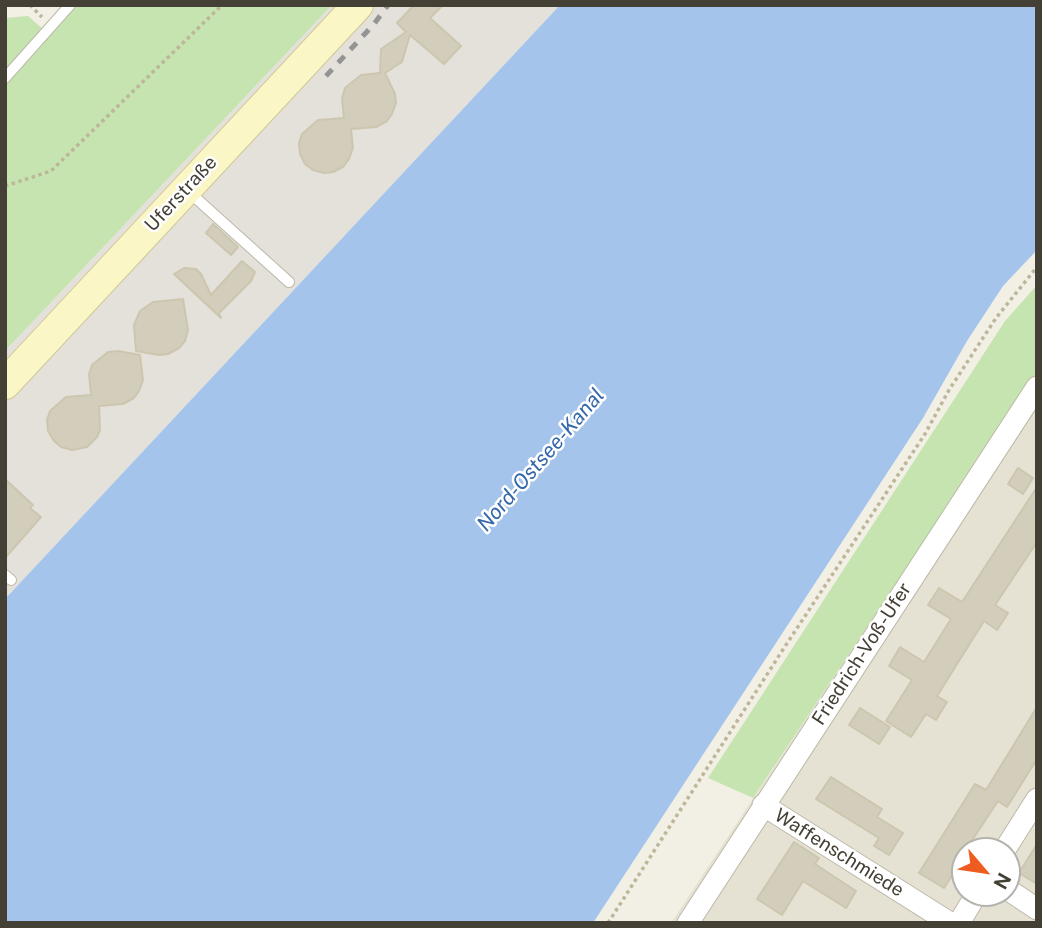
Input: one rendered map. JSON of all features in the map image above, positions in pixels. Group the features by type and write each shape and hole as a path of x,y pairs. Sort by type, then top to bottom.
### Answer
{"street":[{"name":"Uferstraße","path":"5,384 358,5"},
{"name":"Friedrich-Voß-Ufer","path":"688,923 1037,387"},
{"path":"1013,837 1037,799"},
{"name":"Waffenschmiede","path":"763,805 950,923"},
{"path":"1021,898 1037,909"},
{"path":"958,923 969,907"}],"lane":[{"path":"5,78 70,5"},
{"path":"186,189 289,282"}],"path":[{"path":"5,186 51,171 222,5"},
{"path":"608,923 925,434 949,390 996,318 1037,267"}],"shaded area":[{"path":"332,5 560,5 5,599 5,351"},
{"path":"1037,371 1037,923 671,923 1025,386"}],"green space":[{"path":"66,5 332,5 5,351 5,18 28,16 43,29"},
{"path":"1037,285 1037,371 753,798 708,778 1005,321"}],"water":[{"name":"Nord-Ostsee-Kanal","path":"560,5 1037,5 1037,250 1003,286 967,341 923,418 593,923 5,923 5,599"}],"building":[{"path":"414,5 443,5 430,18 461,46 444,64 410,35 402,62 385,73 395,94 396,103 387,121 376,127 351,129 353,148 343,167 324,173 313,170 305,164 300,154 302,134 318,120 344,118 342,98 345,88 361,75 380,73 381,49 406,32 397,23"},
{"path":"213,224 238,247 231,255 206,233"},
{"path":"242,261 255,272 251,281 219,313 221,318 174,274 184,268 196,269 211,295"},
{"path":"183,299 188,330 185,341 179,348 159,355 136,351 134,325 140,311 153,302"},
{"path":"108,352 140,355 143,380 139,391 134,398 123,404 99,406 100,430 87,447 72,450 61,447 48,431 50,411 66,397 91,395 89,374 92,365"},
{"path":"1018,468 1033,478 1023,494 1008,484"},
{"path":"5,479 33,505 30,508 41,517 5,558"},
{"path":"1037,487 1037,542 995,605 1008,613 997,630 984,621 937,696 947,702 936,720 926,714 911,737 886,721 912,680 889,666 900,647 924,662 951,619 928,605 939,588 962,602"},
{"path":"1037,707 1037,759 1007,807 998,801 974,837 951,837 951,877 944,888 919,873 975,784 986,790"},
{"path":"860,708 890,727 879,744 849,725"},
{"path":"831,777 882,809 877,817 903,833 889,855 874,846 879,838 816,799"},
{"path":"794,842 819,858 815,864 856,891 846,908 803,881 782,915 757,899"},
{"path":"1037,844 1037,884 1021,874"}],"railway":[{"path":"326,76 388,5"}]}
